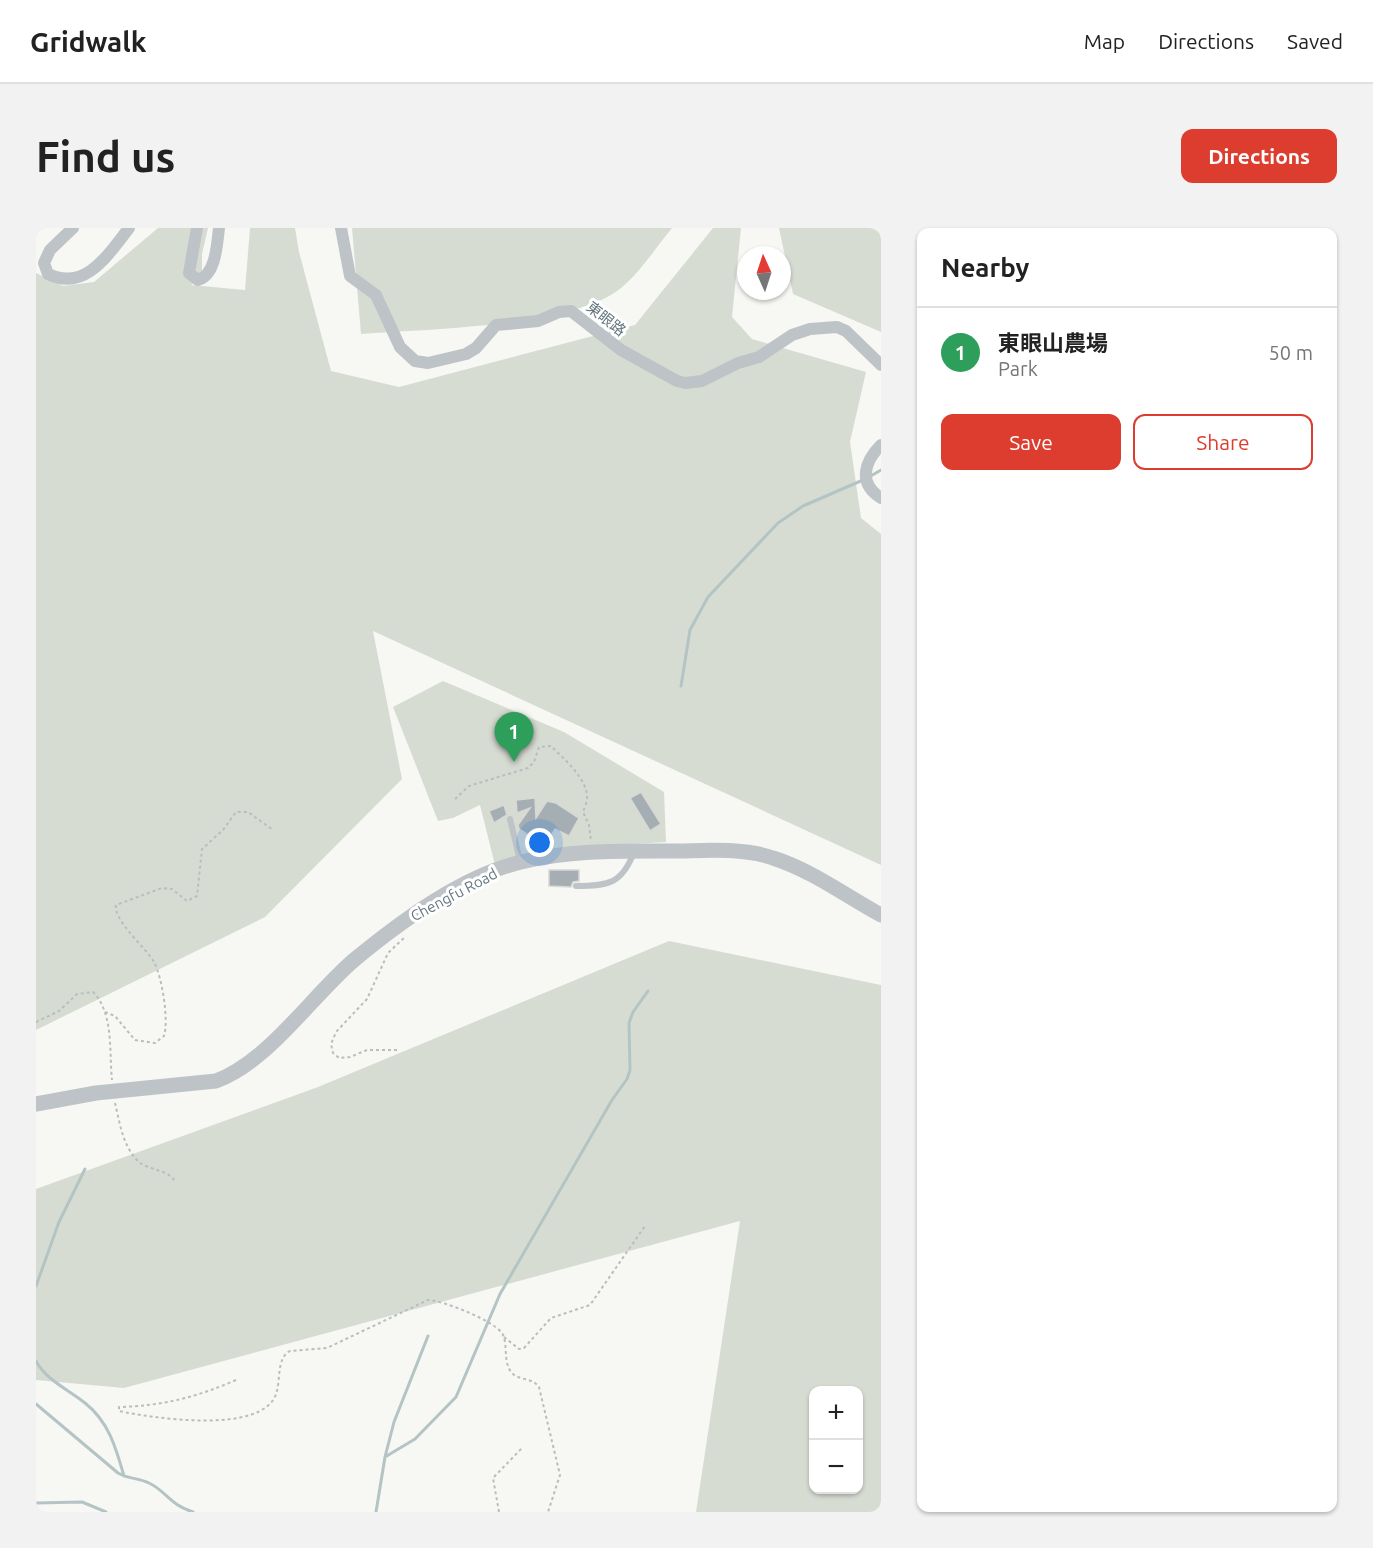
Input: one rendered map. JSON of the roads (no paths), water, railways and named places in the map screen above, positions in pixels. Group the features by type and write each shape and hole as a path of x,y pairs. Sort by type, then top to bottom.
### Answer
{"street":[{"path":"73,228 50,250 44,263 48,274 61,280 77,278 93,270 129,228"},
{"path":"198,228 189,273 198,280 204,278 208,273 216,253 219,228"},
{"name":"東眼路","path":"341,228 350,276 376,295 400,347 415,361 428,363 454,359 476,348 496,326 538,321 564,311 576,314 621,350 686,383 702,381 738,363 759,357 792,335 810,329 837,327 846,331 881,365"},
{"path":"881,445 870,456 865,471 872,491 881,498"},
{"name":"Chengfu Road","path":"36,1104 113,1091 216,1082 231,1076 251,1062 353,961 414,914 480,877 520,862 593,852 634,851 718,851 772,857 881,915"}],"lane":[{"path":"510,819 520,862"},
{"path":"576,886 603,886 618,879 629,867 634,851"}],"waterway":[{"path":"869,477 881,470"},
{"path":"681,686 690,630 708,597 778,523 803,506 863,480"},
{"path":"376,1512 385,1457 415,1439 456,1397 500,1294 612,1100 627,1079 630,1070 629,1023 633,1012 648,991"},
{"path":"36,1286 59,1222 85,1169"},
{"path":"385,1457 394,1422 428,1336"},
{"path":"36,1361 46,1374 85,1403 100,1418 114,1446 124,1476"},
{"path":"36,1404 118,1473 149,1483 179,1506 193,1512"},
{"path":"36,1503 82,1502 106,1512"}],"place":[{"name":"東眼山農場","path":"514,762"}]}
